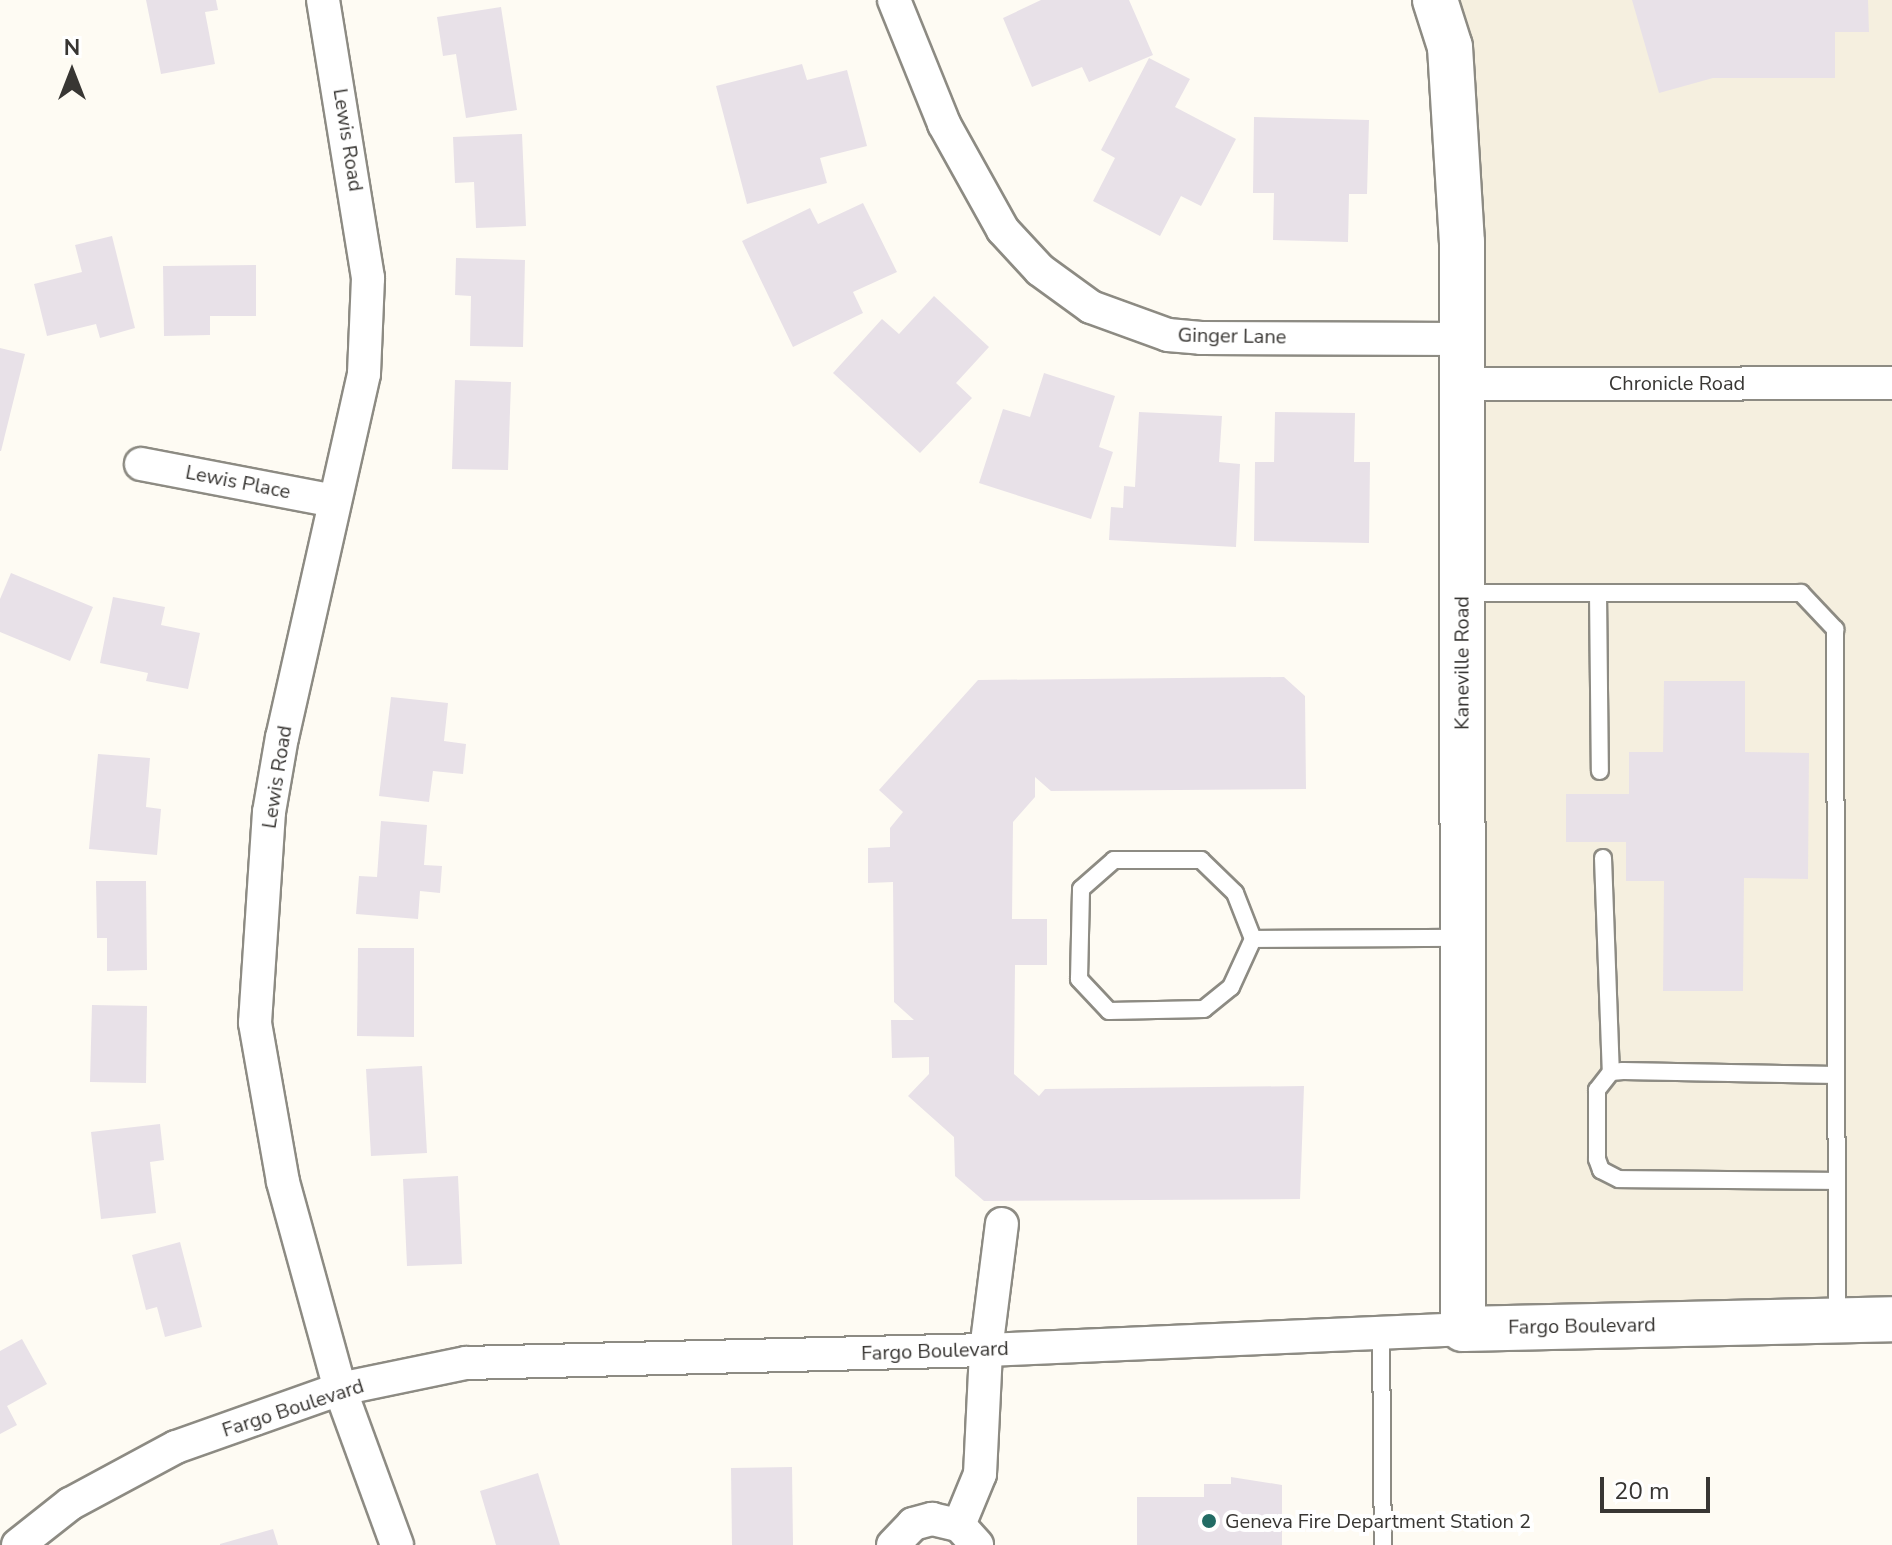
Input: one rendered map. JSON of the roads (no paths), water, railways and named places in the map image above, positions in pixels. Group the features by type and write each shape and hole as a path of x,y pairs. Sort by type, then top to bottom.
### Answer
{"main road":[{"name":"Kaneville Road","path":"1435,0 1450,47 1457,119 1462,339 1463,1329"},
{"name":"Fargo Boulevard","path":"1463,1329 1892,1319"}],"street":[{"name":"Lewis Road","path":"323,0 368,278 364,374 269,812 255,1023 283,1182 340,1389 397,1545"},
{"name":"Ginger Lane","path":"894,0 944,124 1003,230 1040,270 1091,307 1168,335 1201,338 1462,339"},
{"name":"Chronicle Road","path":"1462,384 1892,383"},
{"name":"Lewis Place","path":"141,464 335,501"},
{"path":"893,1545 913,1524 932,1519 968,1535 980,1474 986,1350 1002,1224"},
{"name":"Fargo Boulevard","path":"18,1545 70,1504 176,1447 340,1389 466,1363 986,1350 1463,1329"}],"lane":[{"path":"1462,593 1801,593 1835,629 1837,1320"},
{"path":"1598,593 1600,771"},
{"path":"1603,858 1611,1072 1597,1090 1601,1170 1634,1180 1836,1181"},
{"path":"1114,860 1201,860 1235,893 1253,939 1231,987 1204,1009 1109,1011 1079,979 1081,889 1114,860"},
{"path":"1253,939 1462,938"},
{"path":"1611,1072 1836,1075"},
{"path":"1381,1332 1383,1545"}],"place":[{"name":"Geneva Fire Department Station 2","path":"1209,1521"}]}
